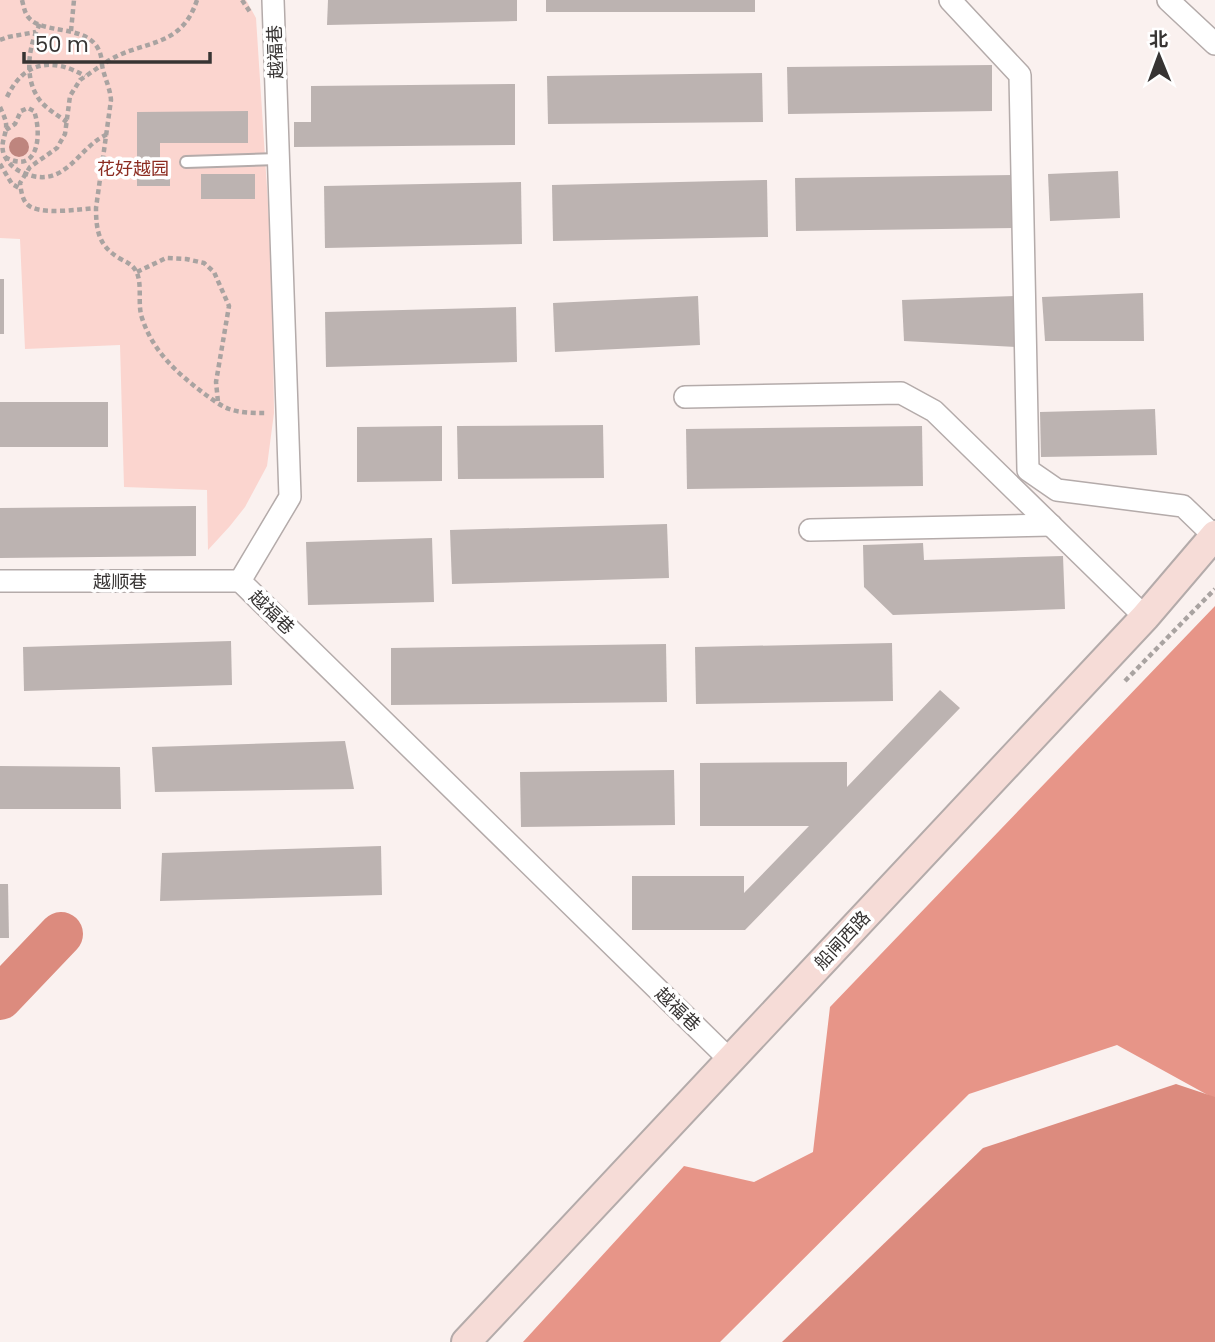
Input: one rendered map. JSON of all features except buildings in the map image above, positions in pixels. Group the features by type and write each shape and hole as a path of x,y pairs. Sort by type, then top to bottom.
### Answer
{"street":[{"name":"越福巷","path":"274,0 289,497 240,581 730,1060"},
{"path":"950,0 1020,75 1028,470 1057,490 1183,506 1214,536"},
{"path":"1168,0 1215,44"},
{"path":"685,397 901,393 934,411 1145,617"},
{"path":"810,530 1051,525"},
{"name":"船闸西路","path":"466,1342 1145,617 1214,536"},
{"name":"越顺巷","path":"0,581 240,581"}],"lane":[{"path":"186,162 278,159"}],"path":[{"path":"22,0 24,11 32,21 80,34 99,49 111,100 96,208 96,226 100,240 118,258 130,263 137,272 141,316 156,347 173,369 218,403 240,412 269,412"},
{"path":"71,31 74,0"},
{"path":"96,208 37,211 27,205 20,183 30,167 57,148 65,134 70,96 80,80 114,56 169,38 189,20 197,0"},
{"path":"40,24 30,55 30,68 37,96 47,108 66,122"},
{"path":"0,40 36,32"},
{"path":"8,97 15,82 37,65 75,70 85,76"},
{"path":"0,107 5,118 6,130 2,145 5,157 10,165 28,175 50,175 72,165 98,138 108,134"},
{"path":"5,157 18,163 29,160 34,155 37,140 34,111 28,108 21,111 15,124 6,130"},
{"path":"0,164 12,184 21,189"},
{"path":"137,272 166,258 204,264 214,272 229,306 216,382 218,403"}],"green space":[{"name":"花好越园","path":"0,0 246,0 256,18 272,265 274,413 267,466 245,507 208,550 207,490 124,487 120,345 25,349 20,239 0,238"}],"shaded area":[{"path":"1215,606 1215,1099 1117,1045 969,1094 720,1342 523,1342 684,1166 754,1182 813,1152 830,1007"},
{"path":"1176,1084 1215,1097 1215,1342 782,1342 983,1148"}],"waterway":[{"path":"0,998 61,934"}]}
